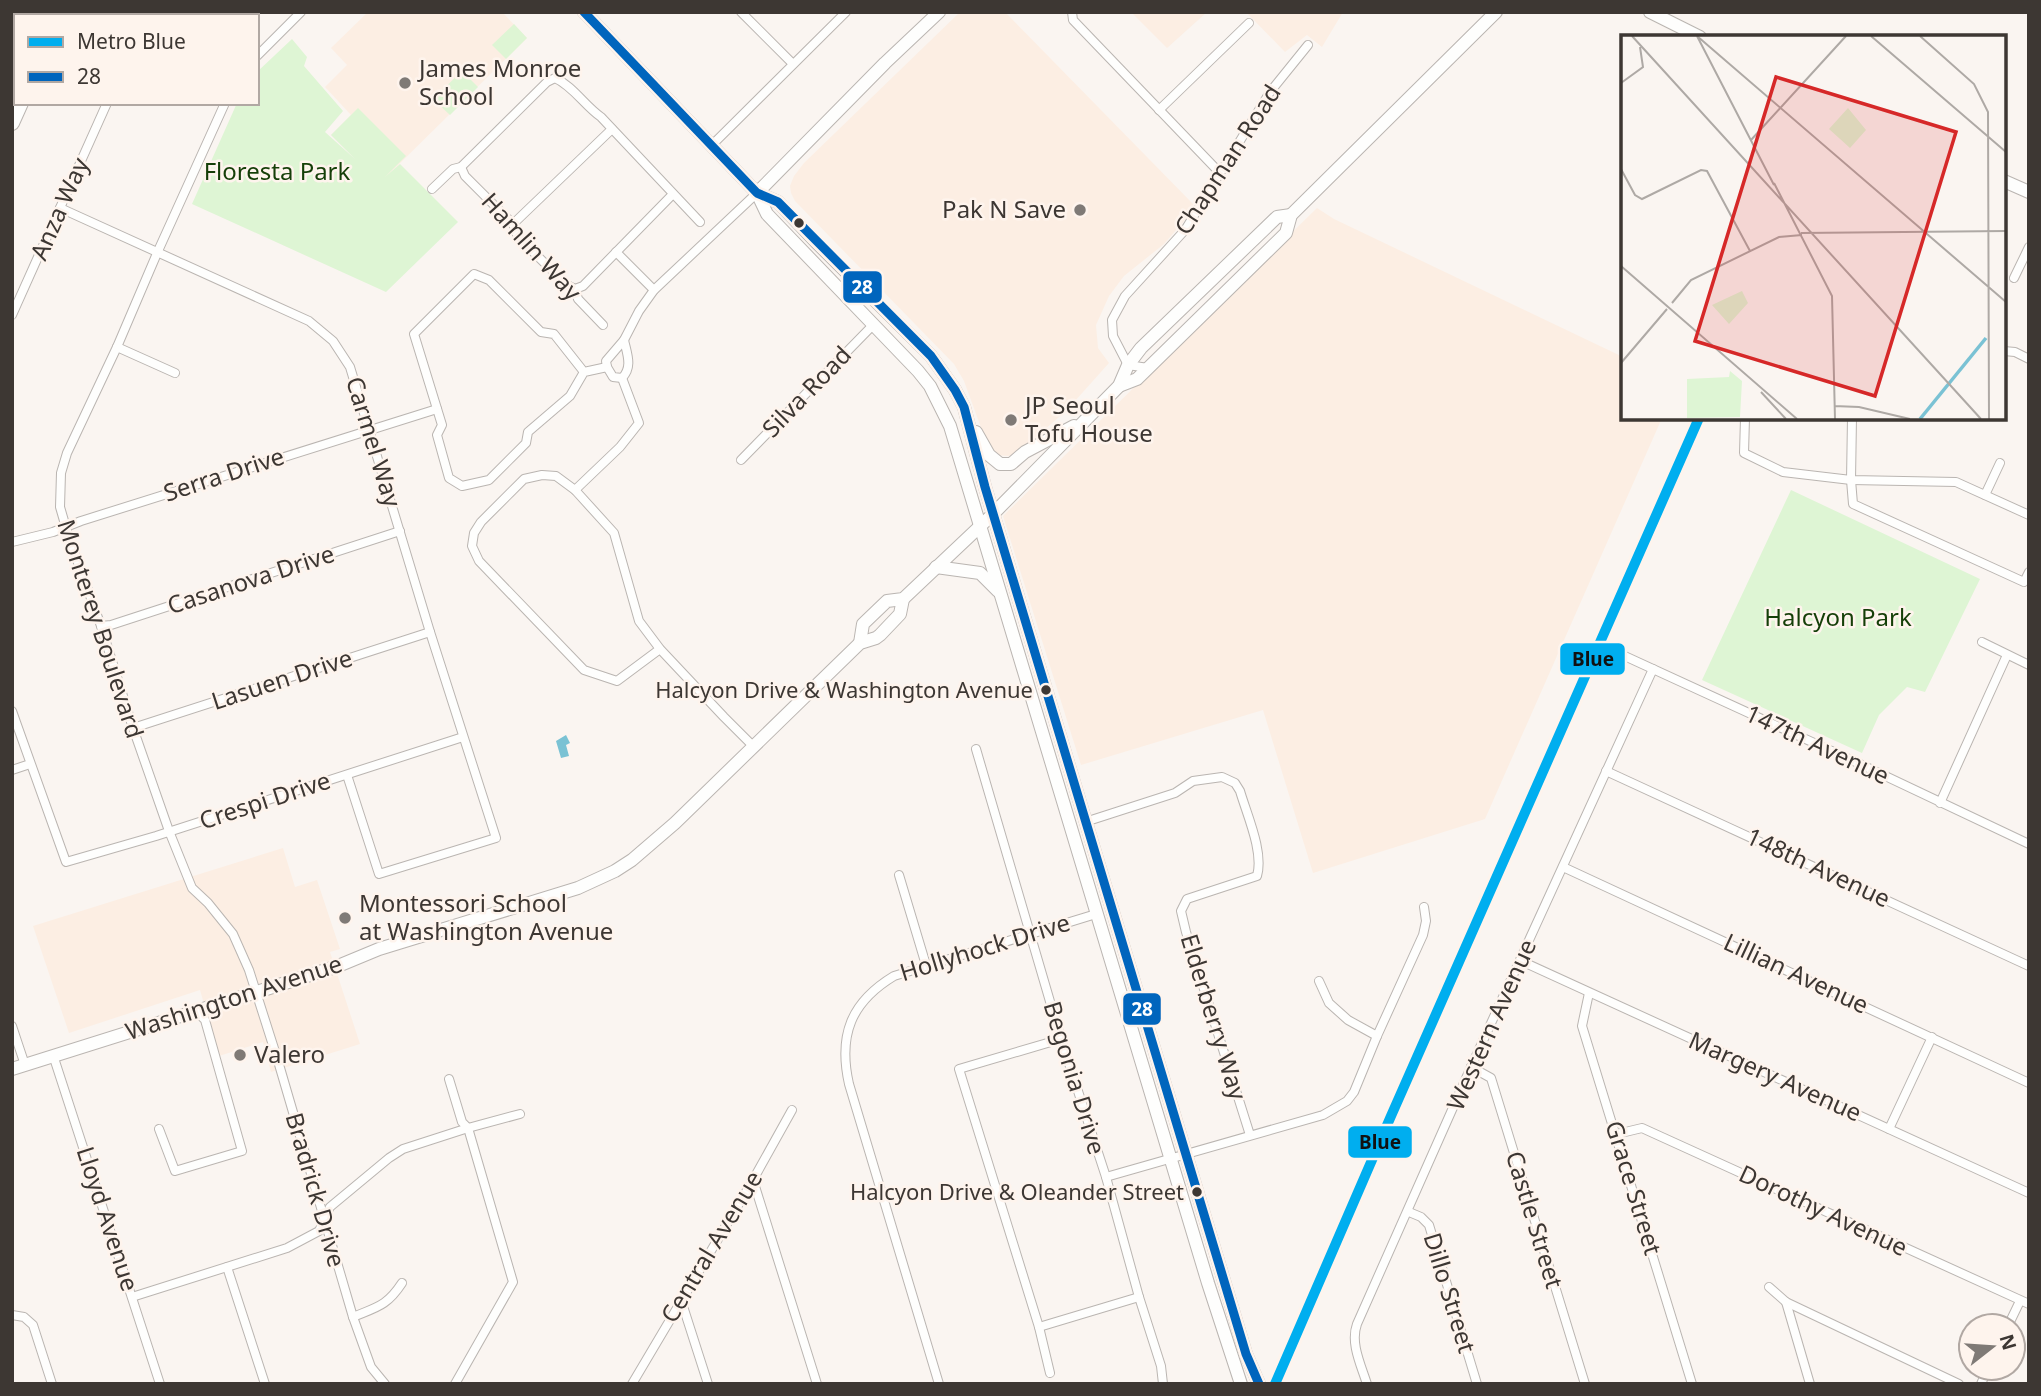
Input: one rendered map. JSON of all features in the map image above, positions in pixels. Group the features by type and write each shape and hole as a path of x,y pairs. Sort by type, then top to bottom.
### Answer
{"highway":[{"path":"12,123 20,105"}],"main road":[{"path":"584,12 757,193 767,214 918,371 945,413 1170,1159 1241,1384"},
{"path":"757,193 939,12"},
{"name":"Washington Avenue","path":"1119,386 1137,379 1286,233 1291,215 1496,12"},
{"path":"1650,12 1696,35"},
{"path":"2006,182 2029,192"},
{"path":"757,193 778,202 922,347 946,377 989,455 1000,464 1011,464 1025,452 1085,420"},
{"name":"Washington Avenue","path":"860,643 863,624 887,601 902,599 993,514 1119,386 1128,365 1141,348 1277,217 1291,215"},
{"path":"964,407 993,514 1085,822 1246,1354 1259,1384"},
{"path":"936,567 979,573 1000,593"},
{"name":"Washington Avenue","path":"18,1067 578,888 615,870 632,860 675,823 860,643 876,638 900,614 902,599"},
{"path":"1208,1283 1231,1304"}],"street":[{"path":"259,54 301,12"},
{"path":"741,12 793,64"},
{"path":"712,145 846,12"},
{"path":"1073,16 1220,173"},
{"path":"1159,110 1249,23"},
{"name":"Chapman Road","path":"1128,365 1113,336 1112,320 1125,296 1185,230 1270,92 1308,45"},
{"path":"432,189 453,169 461,167 547,82 555,78 612,129 700,222"},
{"name":"Anza Way","path":"12,315 106,105"},
{"name":"Monterey Boulevard","path":"224,105 67,453 61,472 60,507 133,728 192,888 233,934 257,992"},
{"path":"513,225 612,129"},
{"name":"Hamlin Way","path":"461,167 465,176 513,225 518,237 567,285 576,289 578,299 603,325"},
{"path":"622,378 613,377 606,361 624,340 654,290 757,193"},
{"path":"576,289 583,286 673,194"},
{"name":"Carmel Way","path":"60,208 309,321 333,341 350,367 496,838 379,874 347,775"},
{"path":"2014,278 2029,247"},
{"path":"616,252 654,290"},
{"path":"584,372 554,334 541,332 489,280 474,274 414,334 442,425 438,435 449,478 462,486 489,480 526,443 528,432 570,396 584,372 607,367"},
{"name":"Silva Road","path":"740,460 874,324"},
{"path":"622,378 630,363 624,340"},
{"path":"117,347 175,373"},
{"path":"2006,351 2015,352 2029,359"},
{"path":"1128,365 1148,368"},
{"path":"575,491 639,423 622,378"},
{"name":"Serra Drive","path":"12,542 65,528 437,409"},
{"path":"1745,420 1744,453 1783,472 1851,480 1956,482 2029,516"},
{"path":"1853,420 1853,504 2024,582 2029,572"},
{"path":"1985,495 2000,463"},
{"path":"660,649 617,681 584,670 480,561 472,546 474,533 496,506 524,480 542,475 556,476 575,491 614,533 639,621 660,649 754,747"},
{"name":"Casanova Drive","path":"101,626 400,531"},
{"name":"Lasuen Drive","path":"133,728 430,632"},
{"path":"1982,642 2029,665"},
{"name":"147th Avenue","path":"1605,647 1848,758 2029,845"},
{"path":"1940,803 2007,655"},
{"name":"Western Avenue","path":"1367,1384 1355,1345 1354,1331 1653,669"},
{"path":"12,711 30,764 12,770"},
{"name":"Crespi Drive","path":"30,764 66,862 463,737"},
{"name":"Begonia Drive","path":"976,749 1061,1040 1161,1366 1163,1384"},
{"name":"148th Avenue","path":"1606,771 2029,966"},
{"name":"Elderberry Way","path":"1085,822 1175,793 1194,781 1222,777 1235,783 1240,791 1258,854 1260,867 1257,876 1187,899 1181,911 1250,1135"},
{"name":"Lillian Avenue","path":"1563,867 2029,1083"},
{"path":"899,875 926,965"},
{"path":"1105,1177 1323,1115 1347,1101 1354,1092 1423,935 1426,921 1424,907"},
{"name":"Hollyhock Drive","path":"939,1384 845,1067 847,1033 858,1007 867,995 894,976 1096,914"},
{"name":"Margery Avenue","path":"1521,961 2029,1193"},
{"path":"1319,981 1329,1003 1348,1020 1377,1037"},
{"name":"Bradrick Drive","path":"257,992 353,1317 371,1367 384,1384"},
{"name":"Grace Street","path":"1589,993 1582,1027 1692,1384"},
{"path":"159,1129 175,1171 242,1152 205,1020 195,1010"},
{"path":"12,1026 18,1067"},
{"path":"1889,1129 1932,1037"},
{"path":"1050,1373 1039,1327 959,1069 1061,1040"},
{"name":"Lloyd Avenue","path":"54,1055 160,1384"},
{"name":"Castle Street","path":"1471,1067 1491,1079 1585,1384"},
{"path":"449,1079 463,1122 468,1128 513,1282 455,1384"},
{"name":"Central Avenue","path":"632,1384 792,1110"},
{"path":"132,1297 287,1248 319,1231 330,1207 403,1149 520,1114"},
{"name":"Dorothy Avenue","path":"1617,1134 1642,1128 2025,1303"},
{"path":"753,1180 817,1384"},
{"name":"Dillo Street","path":"1409,1212 1421,1217 1429,1225 1477,1384"},
{"path":"227,1267 265,1384"},
{"path":"353,1317 382,1305 393,1297 402,1283"},
{"path":"1769,1287 1786,1302 1959,1384"},
{"path":"1039,1327 1139,1297"},
{"path":"681,1300 708,1384"},
{"path":"1786,1302 1810,1384"},
{"path":"12,1315 30,1321 52,1384"}],"shaded area":[{"path":"368,12 502,12 527,38 380,183 331,135 351,115 325,87 347,65 331,48"},
{"path":"960,12 1005,12 1196,207 1164,244 1124,276 1109,296 1096,325 1098,348 1109,363 1066,411 1020,451 1009,456 995,455 987,444 964,381 954,364 795,201 790,186 804,163"},
{"path":"1131,12 1207,12 1167,48"},
{"path":"1246,12 1343,12 1322,47 1307,35 1285,52"},
{"path":"1317,208 1334,219 1621,356 1621,420 1661,420 1485,819 1313,873 1263,710 1081,765 1003,516"},
{"path":"283,848 295,887 317,880 340,949 330,952 360,1044 271,1072 263,1042 219,1056 200,990 69,1033 33,926"}],"green space":[{"path":"514,24 527,38 506,59 492,45"},
{"name":"Floresta Park","path":"292,39 307,57 304,66 343,111 325,132 355,159 331,135 358,108 406,156 385,177 400,164 458,222 386,292 192,204 236,105 259,105 259,70"},
{"path":"462,71 478,87 450,115 433,99"},
{"name":"Halcyon Park","path":"1791,490 1980,579 1925,692 1907,687 1879,715 1862,753 1702,680"}],"water":[{"path":"566,735 570,743 566,745 569,756 561,758 556,741"}],"metro line":[{"name":"Blue","path":"1275,1384 1698,420"}],"transit line":[{"name":"28","path":"584,12 757,193 778,202 931,356 964,407 985,487 1246,1354 1259,1384"}],"place":[{"name":"James Monroe School","path":"405,83"},
{"name":"Pak N Save","path":"1080,210"},
{"name":"JP Seoul Tofu House","path":"1011,420"},
{"name":"Halcyon Drive & Washington Avenue","path":"1046,690"},
{"name":"Montessori School at Washington Avenue","path":"345,918"},
{"name":"Valero","path":"240,1055"},
{"name":"Halcyon Drive & Oleander Street","path":"1197,1192"}]}
